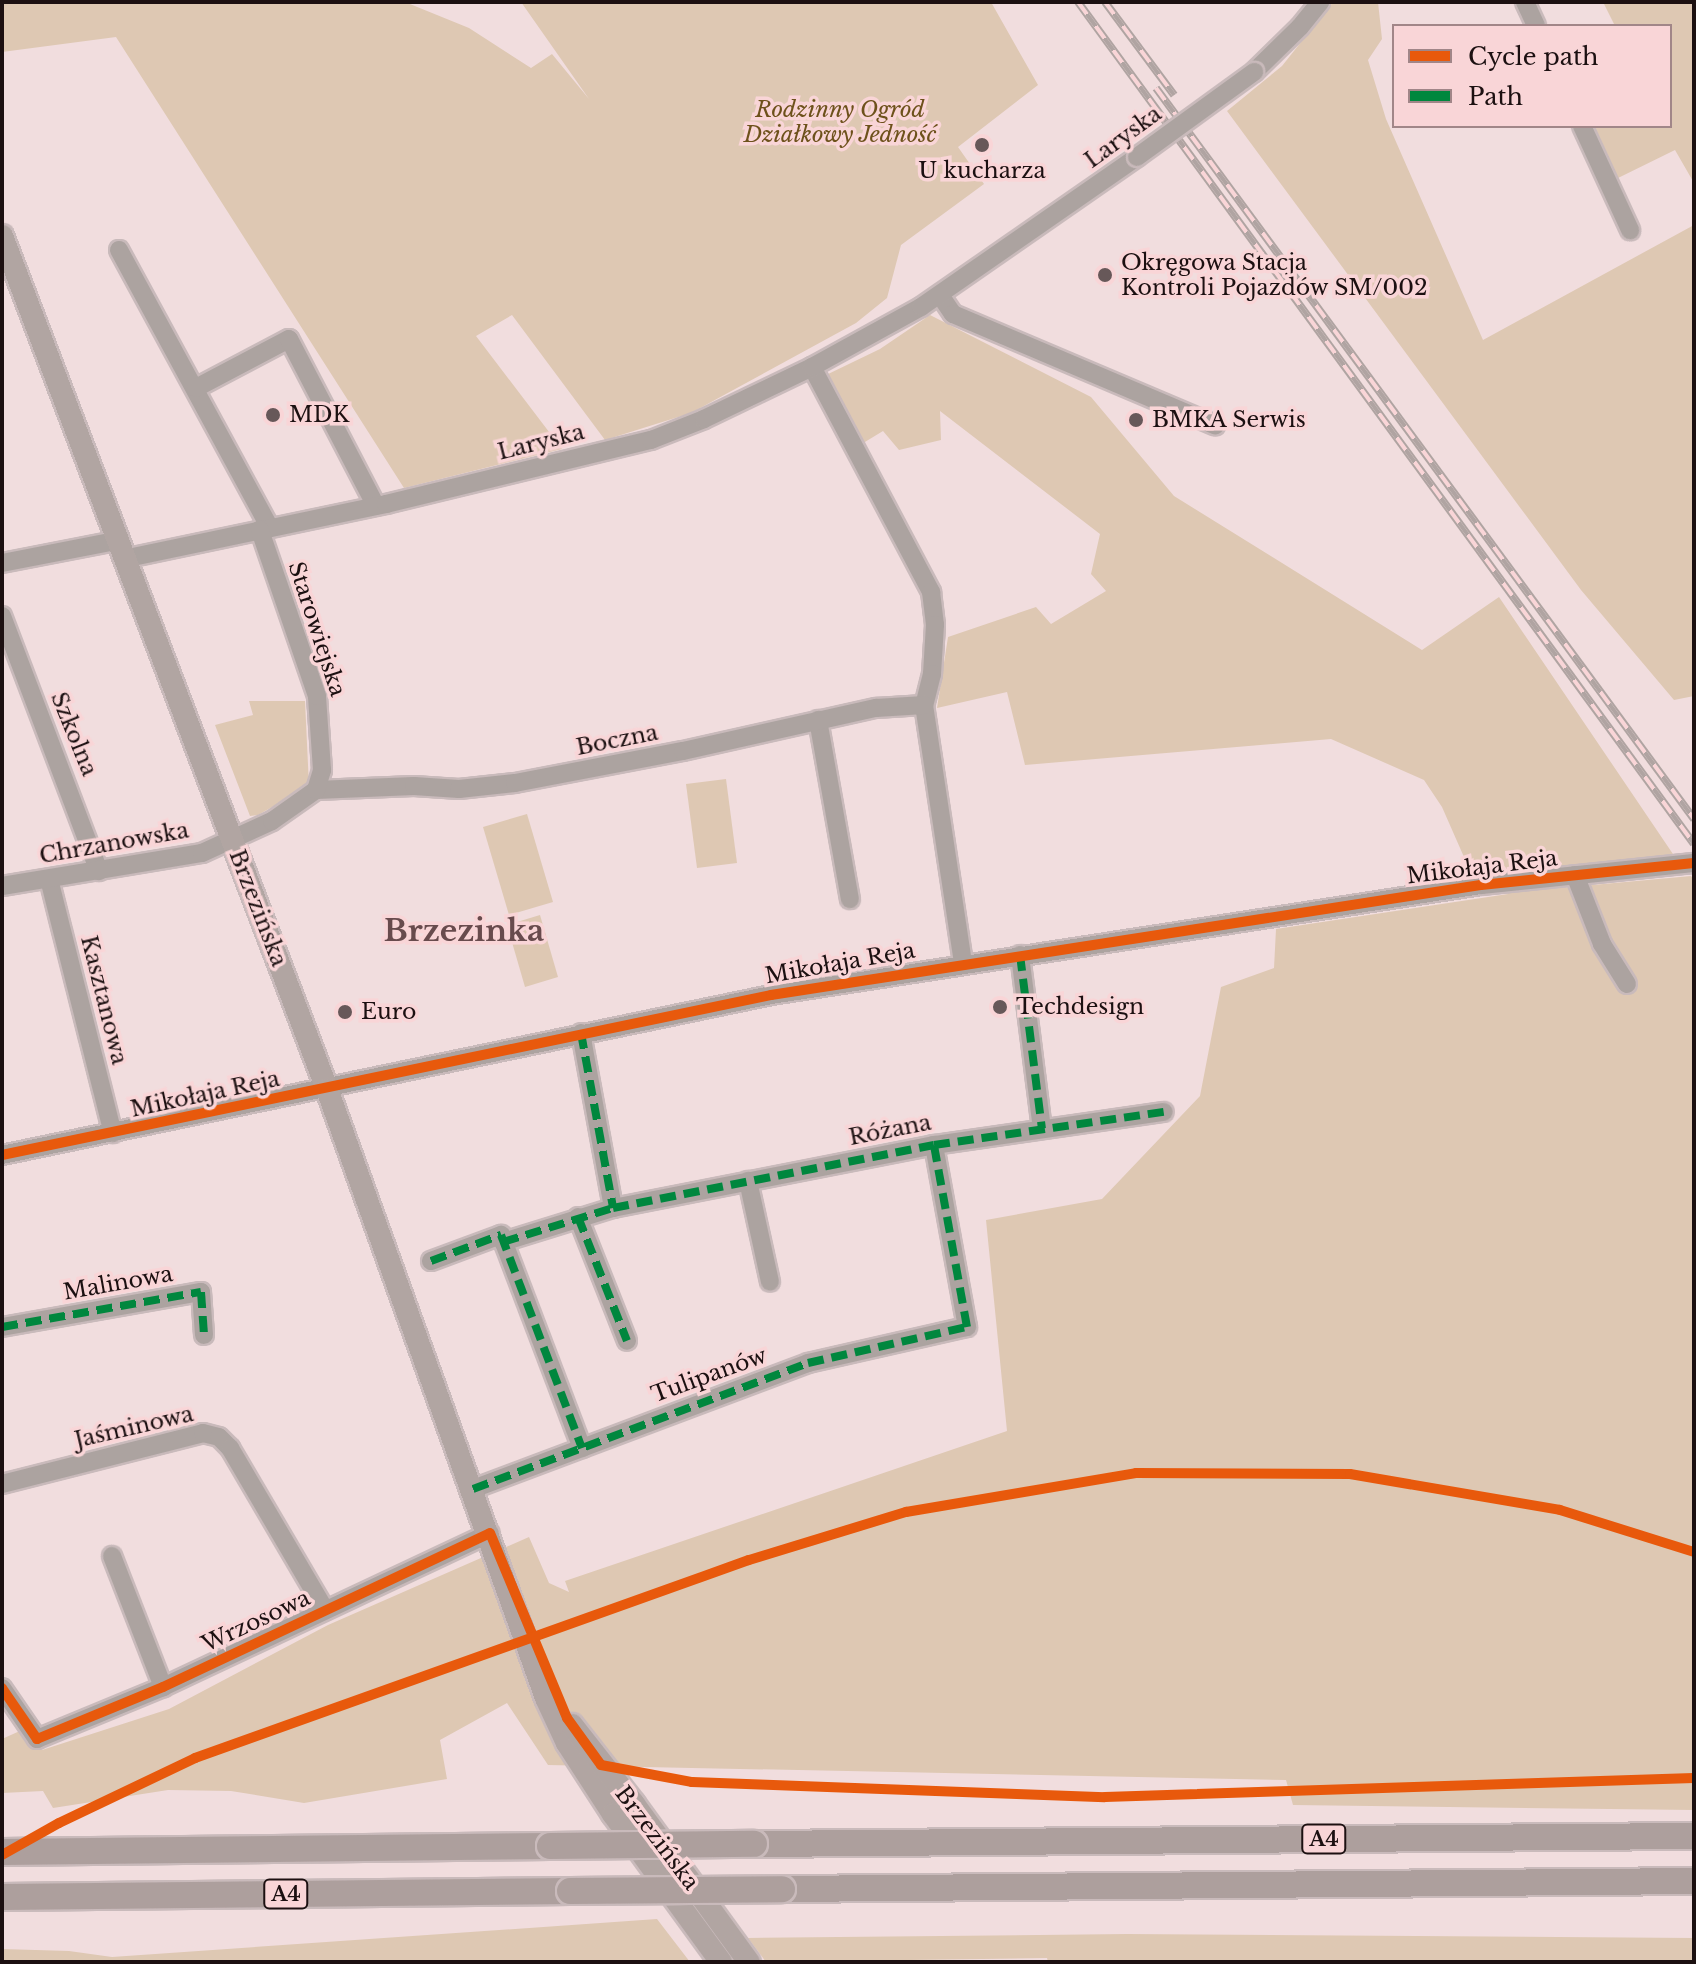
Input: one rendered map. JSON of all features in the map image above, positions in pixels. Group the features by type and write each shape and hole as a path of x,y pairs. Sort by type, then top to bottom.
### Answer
{"highway":[{"name":"A4","path":"2,1852 1694,1836"},
{"name":"A4","path":"2,1897 1694,1881"}],"main road":[{"name":"Brzezińska","path":"2,236 124,549 327,1089 567,1743 613,1814 721,1962"},
{"name":"Brzezińska","path":"542,1672 567,1718 749,1962"}],"street":[{"name":"Laryska","path":"2,563 265,529 376,506 651,440 704,419 812,367 940,295 1254,72 1300,27 1320,2"},
{"path":"1525,2 1535,24"},
{"path":"1583,128 1630,230"},
{"path":"119,250 196,388 265,529"},
{"path":"940,295 953,314 1215,425"},
{"path":"196,388 289,339 376,506"},
{"path":"812,367 931,592 935,625 932,674 924,705 963,963"},
{"name":"Starowiejska","path":"265,529 317,696 322,770 316,790"},
{"name":"Szkolna","path":"2,616 99,871"},
{"name":"Boczna","path":"316,790 414,786 459,789 515,783 683,751 876,708 924,705"},
{"path":"818,720 850,899"},
{"path":"233,841 272,821 316,790"},
{"name":"Chrzanowska","path":"2,886 202,853 233,841"},
{"name":"Mikołaja Reja","path":"2,1155 771,995 1481,885 1694,863"},
{"path":"1566,876 1627,984"},
{"name":"Kasztanowa","path":"49,879 113,1133"},
{"path":"1020,955 1042,1129"},
{"path":"581,1033 613,1208"},
{"name":"Różana","path":"431,1261 613,1208 934,1145 1164,1112"},
{"name":"Tulipanów","path":"473,1489 808,1363 967,1327 934,1145"},
{"path":"748,1181 770,1282"},
{"path":"578,1217 627,1341"},
{"path":"502,1239 582,1448"},
{"name":"Malinowa","path":"2,1327 201,1292 204,1335"},
{"name":"Jaśminowa","path":"2,1484 203,1433 219,1437 230,1448 325,1610"},
{"name":"Wrzosowa","path":"2,1688 37,1739 163,1687 490,1533"},
{"path":"112,1556 163,1687"}],"green space":[{"name":"Rodzinny Ogród Działkowy Jedność","path":"2,2 405,2 469,28 531,68 552,54 589,99 521,2 991,2 1038,85 958,147 984,184 901,245 887,298 856,323 691,413 605,440 512,315 476,336 562,449 404,488 116,37 2,52"},
{"path":"1333,2 1378,2 1382,39 1368,60 1386,119 1483,340 1694,225 1694,696 1674,700 1581,590 1227,111 1282,66"},
{"path":"1603,2 1694,2 1694,183 1675,150 1616,179 1592,128 1672,128 1672,24 1614,24"},
{"path":"930,315 1091,397 1174,496 1422,650 1499,597 1675,857 1517,870 1527,891 1691,876 1694,880 1694,1810 1293,1805 1286,1780 548,1765 507,1703 440,1740 447,1779 304,1803 231,1791 168,1790 53,1808 43,1791 2,1793 2,1739 22,1730 42,1750 169,1709 328,1625 529,1537 549,1583 569,1592 565,1581 1007,1431 986,1220 1102,1199 1200,1096 1221,987 1274,968 1276,929 1508,894 1493,869 1471,873 1442,807 1424,780 1331,739 1025,765 1007,692 937,708 948,637 1036,607 1051,624 1106,591 1091,574 1100,534 940,411 941,440 899,450 883,431 860,445 824,376 880,349"},
{"path":"249,701 305,701 309,786 258,815 250,816 215,725 253,715"},
{"path":"726,779 737,863 697,868 686,784"},
{"path":"527,814 553,902 509,915 483,827"},
{"path":"540,915 558,977 525,987 507,925"},
{"path":"657,1919 690,1962 2,1962 2,1949 69,1951 112,1957"},
{"path":"1127,1934 1694,1938 1694,1962 1048,1962 1047,1958 766,1962 748,1938"}],"railway":[{"path":"1078,2 1694,844"},
{"path":"1105,2 1174,95"},
{"path":"1156,88 1694,819"}],"marked path":[{"path":"1020,955 1042,1129"},
{"path":"581,1033 613,1208"},
{"path":"503,1242 613,1208 934,1145 1164,1112"},
{"path":"473,1489 808,1363 967,1327 934,1145"},
{"path":"578,1217 627,1341"},
{"path":"431,1261 501,1235 582,1448"},
{"path":"2,1327 201,1292 204,1335"}],"cycle path":[{"path":"2,1155 771,995 1481,885 1694,863"},
{"path":"2,1855 59,1823 195,1758 749,1560 906,1512 1136,1473 1350,1474 1560,1510 1694,1552"},
{"path":"2,1688 37,1739 163,1687 490,1533 567,1718 601,1765 692,1782 1105,1797 1694,1778"}],"place":[{"name":"U kucharza","path":"982,145"},
{"name":"Okręgowa Stacja Kontroli Pojazdów SM/002","path":"1105,275"},
{"name":"MDK","path":"273,415"},
{"name":"BMKA Serwis","path":"1136,420"},
{"name":"Techdesign","path":"1000,1007"},
{"name":"Euro","path":"345,1012"}],"district":[{"name":"Brzezinka","path":"464,931"}]}
